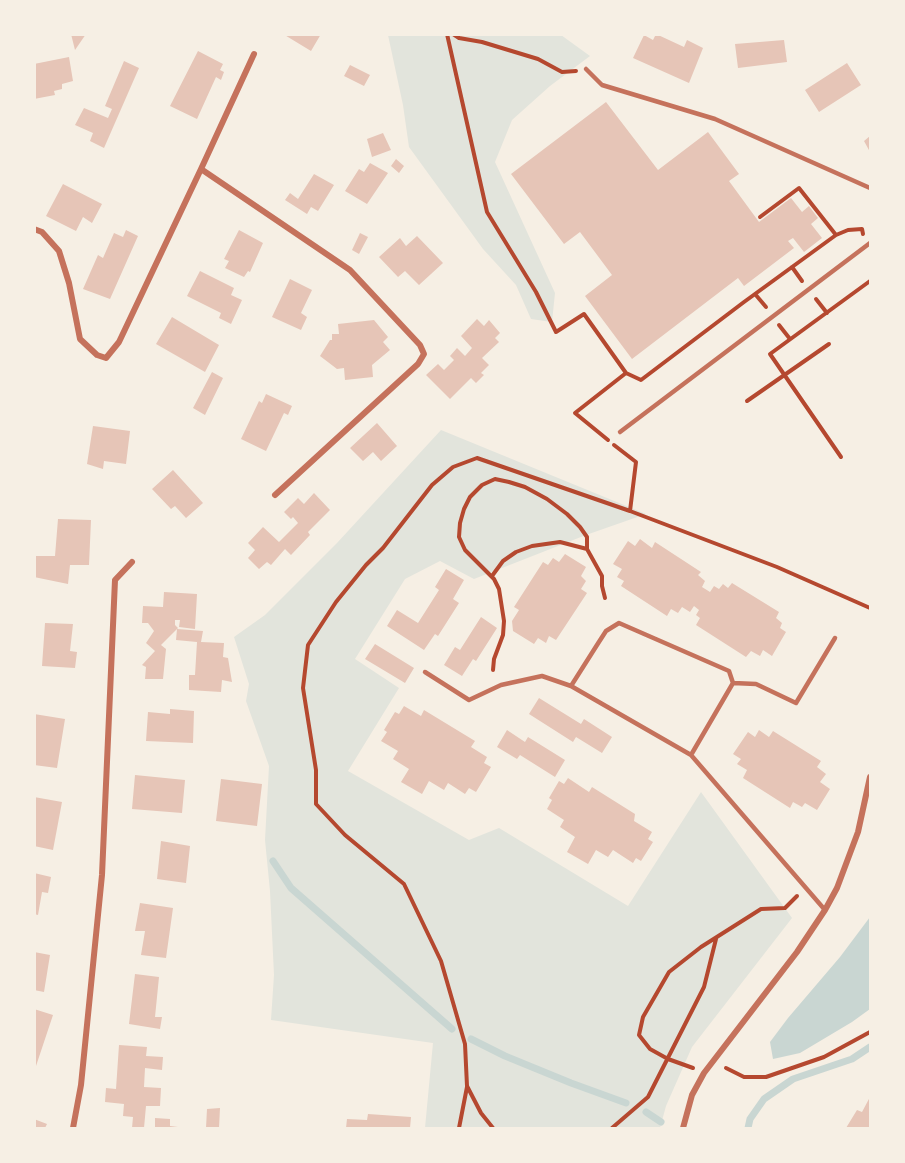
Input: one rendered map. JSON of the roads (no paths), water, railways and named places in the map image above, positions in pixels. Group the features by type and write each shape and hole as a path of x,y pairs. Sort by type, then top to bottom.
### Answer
{"street":[{"path":"34,229 42,232 59,251 69,283 80,339 97,355 106,358 119,342 254,54"},
{"path":"201,169 350,270 420,345 424,354 418,364 275,495"},
{"path":"73,1128 81,1085 102,875 115,580 132,562"},
{"path":"683,1128 693,1095 704,1073 797,952 837,888 858,832 870,777"}],"lane":[{"path":"586,69 602,85 715,119 870,188"},
{"path":"620,432 869,245"},
{"path":"571,686 606,631 619,623 729,671 734,683"},
{"path":"734,683 756,684 796,703 836,638"},
{"path":"425,672 469,700 501,685 542,676 571,686 691,754 825,910"},
{"path":"691,754 734,683"}],"waterway":[{"path":"273,861 291,888 452,1029"},
{"path":"471,1039 505,1056 626,1103"},
{"path":"748,1128 750,1119 764,1099 793,1079 852,1059 870,1047"},
{"path":"646,1112 661,1122"}]}
